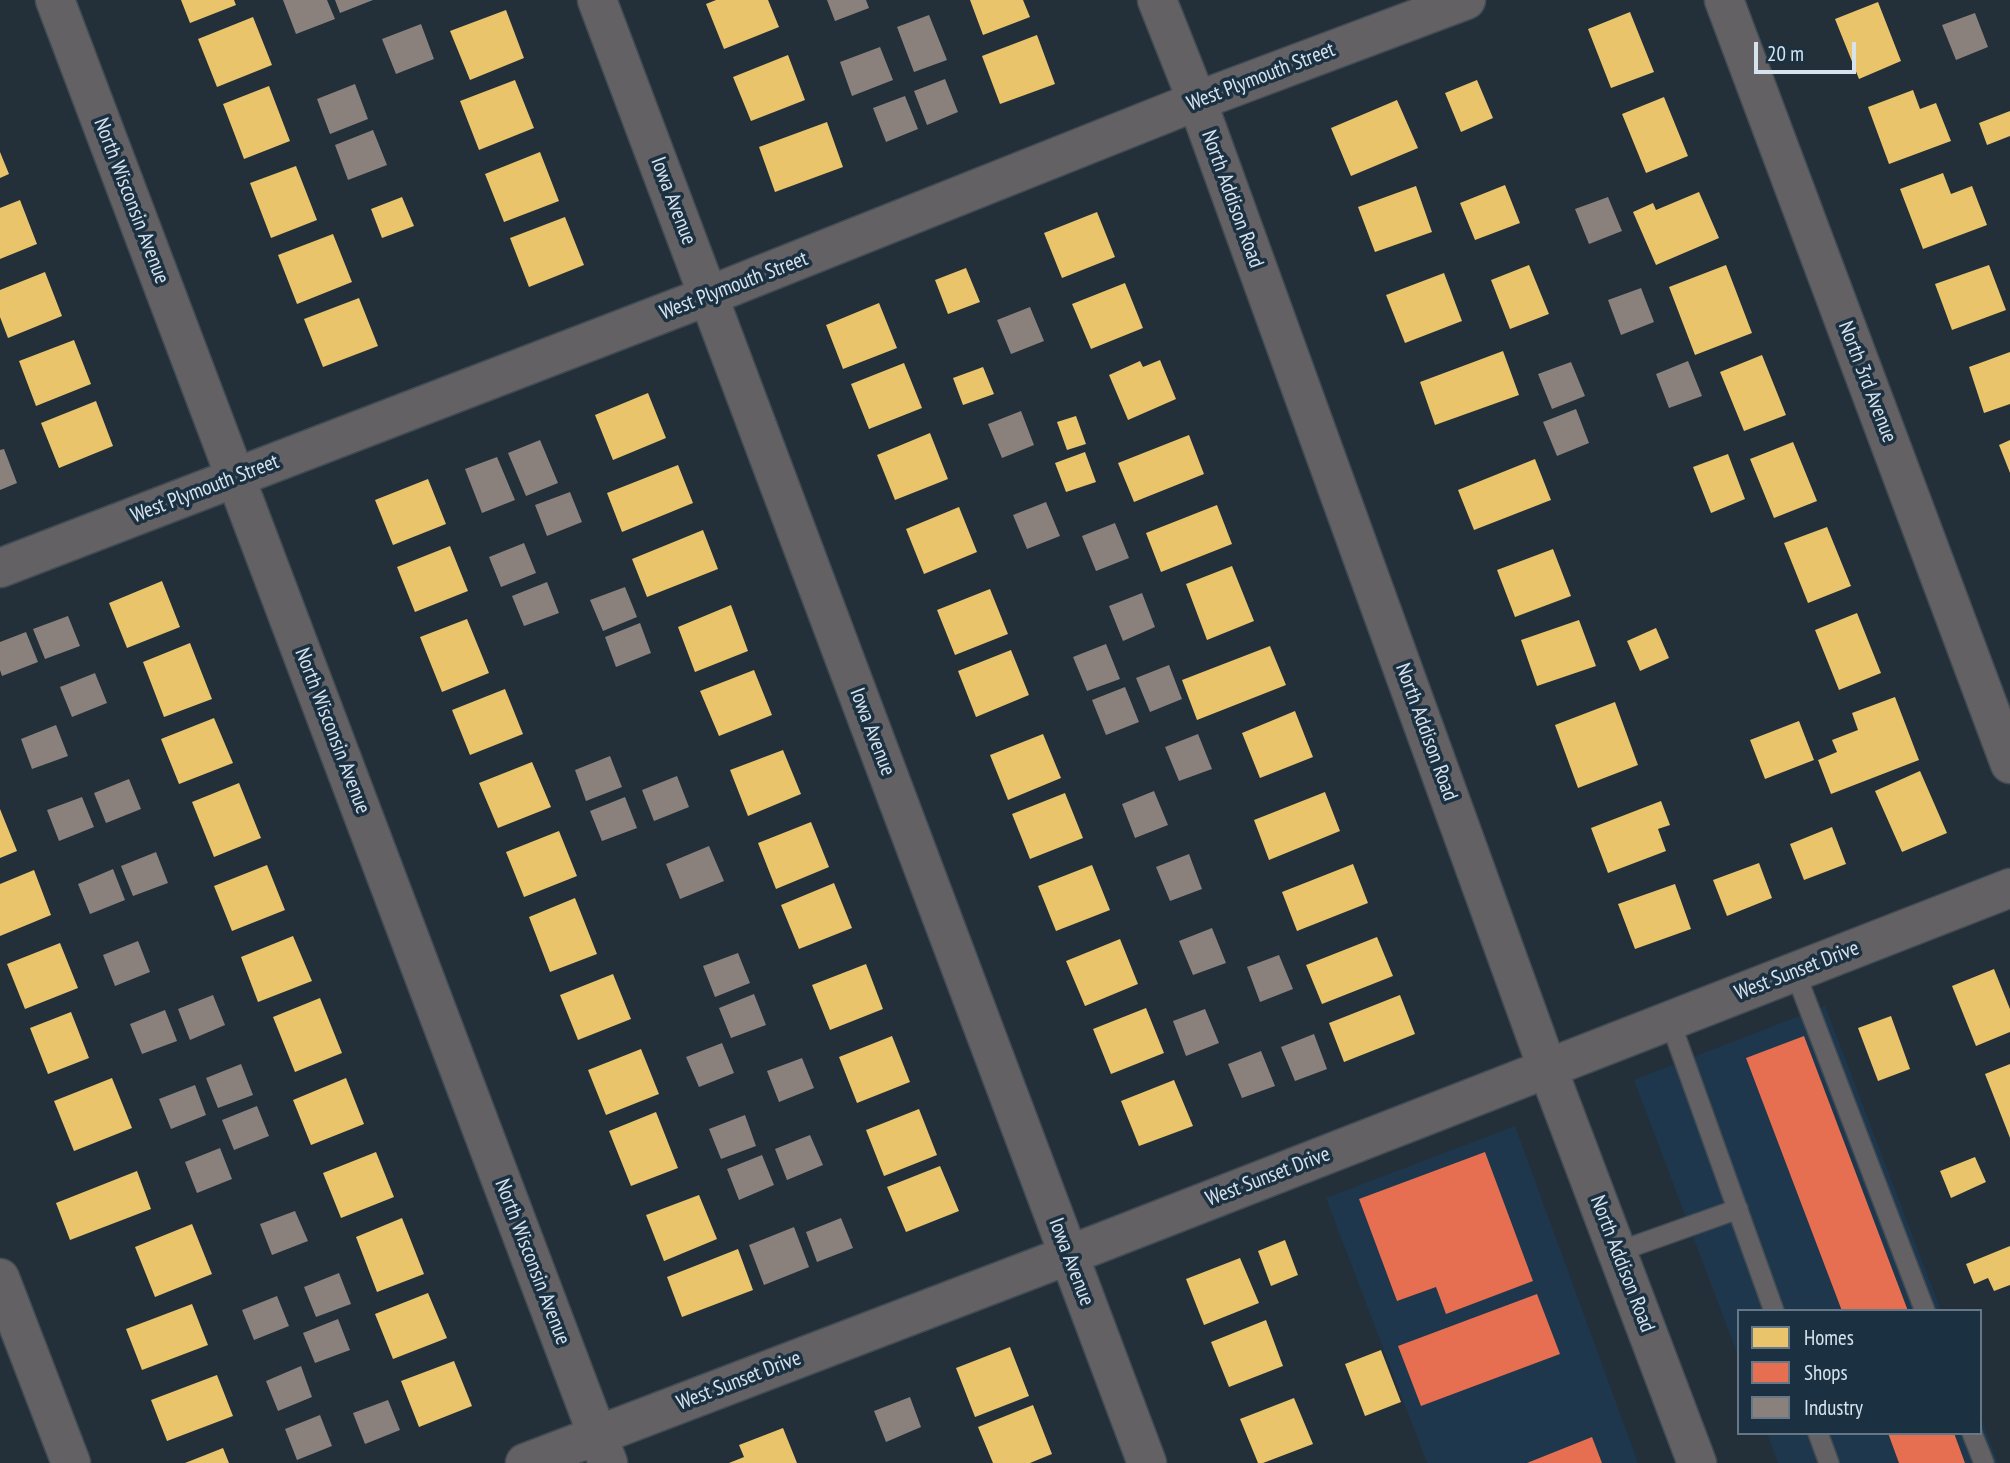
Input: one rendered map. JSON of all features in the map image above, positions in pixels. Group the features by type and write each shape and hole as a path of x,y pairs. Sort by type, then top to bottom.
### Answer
{"street":[{"name":"North Wisconsin Avenue","path":"55,0 603,1449"},
{"name":"Iowa Avenue","path":"597,0 1147,1463"},
{"name":"North Addison Road","path":"1157,0 1197,101 1547,1067 1697,1463"},
{"name":"West Plymouth Street","path":"0,568 708,296 1197,101 1466,0"},
{"name":"North 3rd Avenue","path":"1724,0 2010,764"},
{"name":"West Sunset Drive","path":"525,1463 603,1449 1069,1255 2010,888"},
{"path":"0,1278 71,1463"}],"lane":[{"path":"1795,972 1924,1309"},
{"path":"1670,1021 1773,1309"},
{"path":"1618,1252 1738,1209"},
{"path":"1819,1435 1829,1463"},
{"path":"1973,1435 1984,1463"}],"shaded area":[{"path":"1825,1006 1940,1309 1737,1309 1737,1353 1634,1080"},
{"path":"1515,1126 1638,1463 1427,1463 1326,1198"},
{"path":"1982,1420 1998,1463 1778,1463 1768,1435 1982,1435"}],"building: Homes":[{"path":"181,0 234,0 236,5 190,23"},
{"path":"716,0 768,0 779,27 724,49 706,4"},
{"path":"970,0 1023,0 1030,17 983,35"},
{"path":"1878,2 1901,61 1859,79 1835,19"},
{"path":"506,10 524,58 470,80 450,31"},
{"path":"1630,12 1654,72 1611,88 1588,29"},
{"path":"253,17 272,65 217,87 198,39"},
{"path":"1037,35 1055,84 1000,104 982,56"},
{"path":"788,55 805,100 751,121 733,77"},
{"path":"515,80 534,128 479,150 460,101"},
{"path":"1477,80 1493,118 1461,132 1445,93"},
{"path":"269,86 290,141 244,159 223,104"},
{"path":"1913,90 1920,109 1936,103 1951,141 1889,164 1868,107"},
{"path":"1664,97 1688,156 1646,173 1622,114"},
{"path":"1397,100 1418,148 1351,176 1331,128"},
{"path":"2010,111 2010,136 1987,145 1979,123"},
{"path":"827,122 843,167 775,192 759,147"},
{"path":"0,152 9,174 0,178"},
{"path":"540,152 559,201 504,222 485,174"},
{"path":"296,166 317,220 271,238 250,183"},
{"path":"1943,173 1951,194 1972,186 1987,225 1923,249 1900,189"},
{"path":"1505,185 1520,223 1475,240 1460,203"},
{"path":"1416,186 1432,232 1375,252 1358,207"},
{"path":"1699,192 1719,238 1656,265 1633,212 1653,203 1656,210"},
{"path":"402,197 414,226 382,238 371,209"},
{"path":"20,200 37,244 0,259 0,208"},
{"path":"1097,212 1115,257 1062,278 1044,233"},
{"path":"565,217 584,265 529,287 510,238"},
{"path":"333,234 352,282 297,304 278,255"},
{"path":"1529,265 1549,314 1510,329 1491,280"},
{"path":"1726,265 1752,333 1695,355 1669,287"},
{"path":"1989,265 2006,310 1952,330 1935,284"},
{"path":"966,268 980,302 948,314 935,280"},
{"path":"45,272 62,316 8,338 0,317 0,290"},
{"path":"1444,273 1462,321 1405,343 1386,295"},
{"path":"1125,283 1143,328 1091,349 1072,304"},
{"path":"359,298 378,346 323,367 304,319"},
{"path":"879,303 897,348 843,369 826,325"},
{"path":"74,340 91,384 36,406 19,361"},
{"path":"1503,351 1519,395 1435,425 1420,382"},
{"path":"2010,352 2010,404 1984,413 1969,367"},
{"path":"1762,355 1786,415 1744,431 1720,372"},
{"path":"1160,360 1176,399 1128,420 1109,375 1140,361 1143,367"},
{"path":"904,363 922,408 869,429 851,384"},
{"path":"983,367 994,394 963,405 953,378"},
{"path":"648,393 666,438 613,460 595,415"},
{"path":"96,401 113,446 59,468 41,423"},
{"path":"1076,416 1086,444 1067,450 1057,422"},
{"path":"930,433 948,479 895,500 877,455"},
{"path":"1189,435 1204,474 1134,502 1118,463"},
{"path":"2010,440 2010,473 1999,445"},
{"path":"1793,442 1817,501 1774,518 1750,459"},
{"path":"1085,452 1096,482 1066,492 1055,463"},
{"path":"1728,454 1745,499 1711,513 1693,467"},
{"path":"1535,459 1551,500 1474,530 1458,490"},
{"path":"678,465 693,503 622,532 607,493"},
{"path":"428,479 446,524 393,545 375,500"},
{"path":"1217,505 1232,544 1161,572 1146,533"},
{"path":"959,507 977,552 924,574 906,529"},
{"path":"1827,527 1851,586 1808,603 1784,543"},
{"path":"703,530 718,569 647,597 632,559"},
{"path":"450,546 468,591 415,612 397,567"},
{"path":"1553,549 1571,596 1515,617 1497,570"},
{"path":"1232,566 1254,621 1207,640 1186,584"},
{"path":"162,581 180,627 127,648 109,603"},
{"path":"990,589 1008,634 955,655 937,610"},
{"path":"731,605 748,651 695,672 678,627"},
{"path":"1857,613 1881,673 1839,690 1815,630"},
{"path":"467,619 489,673 442,692 420,637"},
{"path":"1579,620 1596,666 1537,686 1521,640"},
{"path":"1656,628 1669,658 1640,671 1627,641"},
{"path":"190,643 212,699 164,717 143,662"},
{"path":"1270,646 1286,685 1197,720 1182,680"},
{"path":"1011,650 1029,695 976,717 958,671"},
{"path":"754,670 772,715 719,736 700,691"},
{"path":"505,689 523,734 470,755 452,710"},
{"path":"1895,697 1919,760 1831,794 1818,760 1837,752 1832,740 1858,730 1852,713"},
{"path":"1615,702 1638,765 1578,788 1555,725"},
{"path":"1295,711 1313,757 1260,778 1242,733"},
{"path":"214,718 233,763 179,784 161,739"},
{"path":"1799,721 1814,760 1765,779 1750,740"},
{"path":"1043,734 1061,778 1008,800 990,755"},
{"path":"783,750 801,794 748,816 730,770"},
{"path":"532,762 551,807 498,828 479,783"},
{"path":"1920,771 1947,833 1902,852 1875,791"},
{"path":"239,783 261,838 214,857 192,802"},
{"path":"1325,792 1340,831 1269,860 1254,820"},
{"path":"1065,793 1083,838 1030,859 1012,814"},
{"path":"1661,801 1670,825 1658,829 1666,851 1608,873 1591,828"},
{"path":"0,809 17,851 0,858"},
{"path":"811,822 829,867 776,889 758,843"},
{"path":"1832,827 1846,864 1804,880 1790,844"},
{"path":"559,831 577,876 524,897 506,852"},
{"path":"1759,863 1772,898 1727,916 1713,880"},
{"path":"1353,864 1368,903 1297,931 1282,892"},
{"path":"267,865 285,910 232,931 214,886"},
{"path":"1092,865 1110,910 1056,931 1038,886"},
{"path":"34,870 51,915 0,936 0,884"},
{"path":"834,883 852,928 799,949 781,905"},
{"path":"1675,884 1691,929 1635,949 1618,904"},
{"path":"575,898 597,954 550,972 529,917"},
{"path":"293,936 312,981 258,1002 241,957"},
{"path":"1377,937 1393,976 1322,1004 1306,965"},
{"path":"1120,939 1138,984 1085,1006 1066,961"},
{"path":"60,943 78,988 25,1009 7,964"},
{"path":"866,964 883,1009 830,1030 812,985"},
{"path":"1994,969 2010,1009 2010,1032 1976,1046 1952,986"},
{"path":"613,974 631,1019 578,1040 560,995"},
{"path":"1400,995 1415,1034 1344,1062 1329,1023"},
{"path":"320,998 342,1053 295,1072 273,1017"},
{"path":"1146,1008 1164,1053 1111,1074 1093,1029"},
{"path":"71,1012 89,1058 48,1074 30,1028"},
{"path":"1891,1016 1910,1069 1878,1081 1858,1028"},
{"path":"892,1036 910,1082 857,1103 839,1057"},
{"path":"641,1049 659,1094 606,1115 588,1070"},
{"path":"2010,1064 2010,1138 1985,1074"},
{"path":"112,1078 132,1128 74,1151 54,1101"},
{"path":"346,1078 364,1124 311,1145 293,1100"},
{"path":"1174,1080 1193,1126 1139,1146 1121,1101"},
{"path":"919,1109 937,1155 884,1176 866,1130"},
{"path":"656,1112 678,1168 631,1186 609,1131"},
{"path":"376,1152 394,1197 341,1218 323,1173"},
{"path":"1975,1157 1986,1182 1951,1198 1940,1171"},
{"path":"940,1166 959,1211 906,1232 887,1187"},
{"path":"137,1171 151,1209 70,1240 56,1203"},
{"path":"699,1195 717,1239 664,1261 646,1215"},
{"path":"402,1218 424,1274 377,1292 356,1237"},
{"path":"192,1224 212,1274 155,1297 135,1247"},
{"path":"1285,1240 1298,1275 1271,1286 1258,1251"},
{"path":"2010,1246 2010,1285 1994,1291 1988,1278 1974,1284 1966,1264"},
{"path":"738,1249 753,1290 682,1317 667,1277"},
{"path":"1240,1258 1259,1303 1204,1325 1186,1279"},
{"path":"428,1293 447,1338 393,1359 375,1314"},
{"path":"192,1304 208,1345 142,1370 126,1329"},
{"path":"1266,1320 1283,1366 1229,1387 1211,1342"},
{"path":"1010,1347 1029,1396 975,1417 956,1368"},
{"path":"1381,1350 1401,1402 1365,1416 1345,1364"},
{"path":"454,1361 472,1406 419,1427 401,1381"},
{"path":"217,1375 233,1416 167,1441 151,1400"},
{"path":"1294,1398 1313,1444 1258,1463 1240,1419"},
{"path":"1033,1405 1052,1454 1030,1463 993,1463 978,1427"},
{"path":"783,1428 797,1463 729,1463 744,1457 739,1445"},
{"path":"223,1448 229,1463 185,1463"}],"building: Shops":[{"path":"1804,1036 1907,1309 1841,1309 1746,1058"},
{"path":"1485,1152 1533,1281 1446,1314 1436,1287 1397,1301 1359,1199"},
{"path":"1537,1294 1560,1354 1421,1406 1398,1346"},
{"path":"1889,1435 1955,1435 1965,1463 1899,1463"},
{"path":"1592,1437 1602,1463 1527,1463"}],"building: Industry":[{"path":"283,0 327,0 335,19 296,34"},
{"path":"335,0 373,0 340,13"},
{"path":"827,0 866,0 869,8 835,21"},
{"path":"1975,13 1988,47 1956,60 1942,25"},
{"path":"929,15 947,60 914,72 897,27"},
{"path":"421,24 434,59 396,74 382,39"},
{"path":"880,47 893,80 852,96 840,62"},
{"path":"945,79 958,112 927,125 914,91"},
{"path":"355,84 368,119 330,134 317,99"},
{"path":"905,96 918,129 886,142 873,108"},
{"path":"373,130 387,165 348,180 335,145"},
{"path":"1608,197 1622,231 1589,244 1575,209"},
{"path":"1641,288 1654,322 1621,335 1608,300"},
{"path":"1030,307 1044,341 1011,354 997,320"},
{"path":"1688,361 1702,396 1669,408 1656,374"},
{"path":"1571,362 1585,396 1552,409 1538,374"},
{"path":"1576,409 1589,443 1557,456 1543,422"},
{"path":"1021,411 1034,445 1002,458 988,424"},
{"path":"540,440 558,483 526,496 508,453"},
{"path":"4,449 17,483 0,490 0,450"},
{"path":"497,457 515,500 482,513 465,469"},
{"path":"570,492 582,522 547,536 535,505"},
{"path":"1046,502 1060,536 1027,549 1013,515"},
{"path":"1115,523 1129,558 1096,571 1082,536"},
{"path":"524,543 536,573 501,587 489,557"},
{"path":"547,582 559,613 524,626 512,596"},
{"path":"625,587 637,617 603,631 590,600"},
{"path":"1142,593 1155,627 1123,641 1109,606"},
{"path":"68,616 80,646 45,659 33,629"},
{"path":"640,623 651,653 616,667 605,637"},
{"path":"26,632 38,662 2,676 0,642"},
{"path":"1106,644 1120,679 1087,691 1073,657"},
{"path":"1169,665 1182,699 1150,712 1136,678"},
{"path":"95,673 107,703 72,717 60,687"},
{"path":"1125,687 1139,722 1106,735 1092,700"},
{"path":"56,725 68,756 32,769 21,739"},
{"path":"1198,734 1212,769 1179,781 1165,747"},
{"path":"610,756 622,787 586,801 575,770"},
{"path":"677,776 689,807 654,821 642,790"},
{"path":"129,779 141,809 106,823 94,793"},
{"path":"1154,791 1168,825 1135,838 1122,804"},
{"path":"82,797 94,827 59,841 47,810"},
{"path":"625,797 637,828 602,841 590,811"},
{"path":"709,846 724,881 680,899 666,864"},
{"path":"156,852 168,883 133,896 121,866"},
{"path":"1189,854 1202,889 1170,901 1156,867"},
{"path":"113,869 125,900 90,914 78,884"},
{"path":"1212,928 1226,963 1193,975 1179,941"},
{"path":"138,941 150,972 115,986 103,955"},
{"path":"738,953 750,983 715,997 703,966"},
{"path":"1279,955 1293,989 1260,1002 1247,967"},
{"path":"754,994 766,1025 731,1038 719,1008"},
{"path":"213,995 225,1025 190,1040 178,1009"},
{"path":"1205,1009 1219,1043 1186,1056 1173,1021"},
{"path":"165,1010 177,1041 142,1054 130,1024"},
{"path":"1314,1034 1327,1069 1295,1081 1281,1047"},
{"path":"722,1043 734,1073 699,1087 686,1057"},
{"path":"1261,1051 1275,1086 1242,1098 1228,1064"},
{"path":"802,1058 814,1088 779,1102 767,1071"},
{"path":"241,1064 253,1095 218,1108 206,1078"},
{"path":"195,1085 206,1115 171,1129 159,1099"},
{"path":"257,1106 269,1136 234,1150 222,1120"},
{"path":"745,1115 756,1146 721,1159 709,1129"},
{"path":"810,1135 823,1165 787,1180 775,1149"},
{"path":"220,1148 232,1179 197,1193 185,1162"},
{"path":"762,1155 774,1185 739,1200 727,1169"},
{"path":"295,1211 308,1241 272,1255 260,1224"},
{"path":"841,1218 853,1248 817,1262 806,1232"},
{"path":"794,1227 809,1267 764,1285 749,1245"},
{"path":"339,1273 351,1304 316,1317 304,1287"},
{"path":"277,1296 289,1326 254,1340 242,1310"},
{"path":"338,1319 350,1350 315,1363 303,1333"},
{"path":"301,1366 312,1397 278,1411 266,1381"},
{"path":"910,1397 921,1427 886,1442 874,1411"},
{"path":"388,1400 400,1430 365,1444 353,1413"},
{"path":"320,1415 332,1446 297,1460 285,1429"}]}
